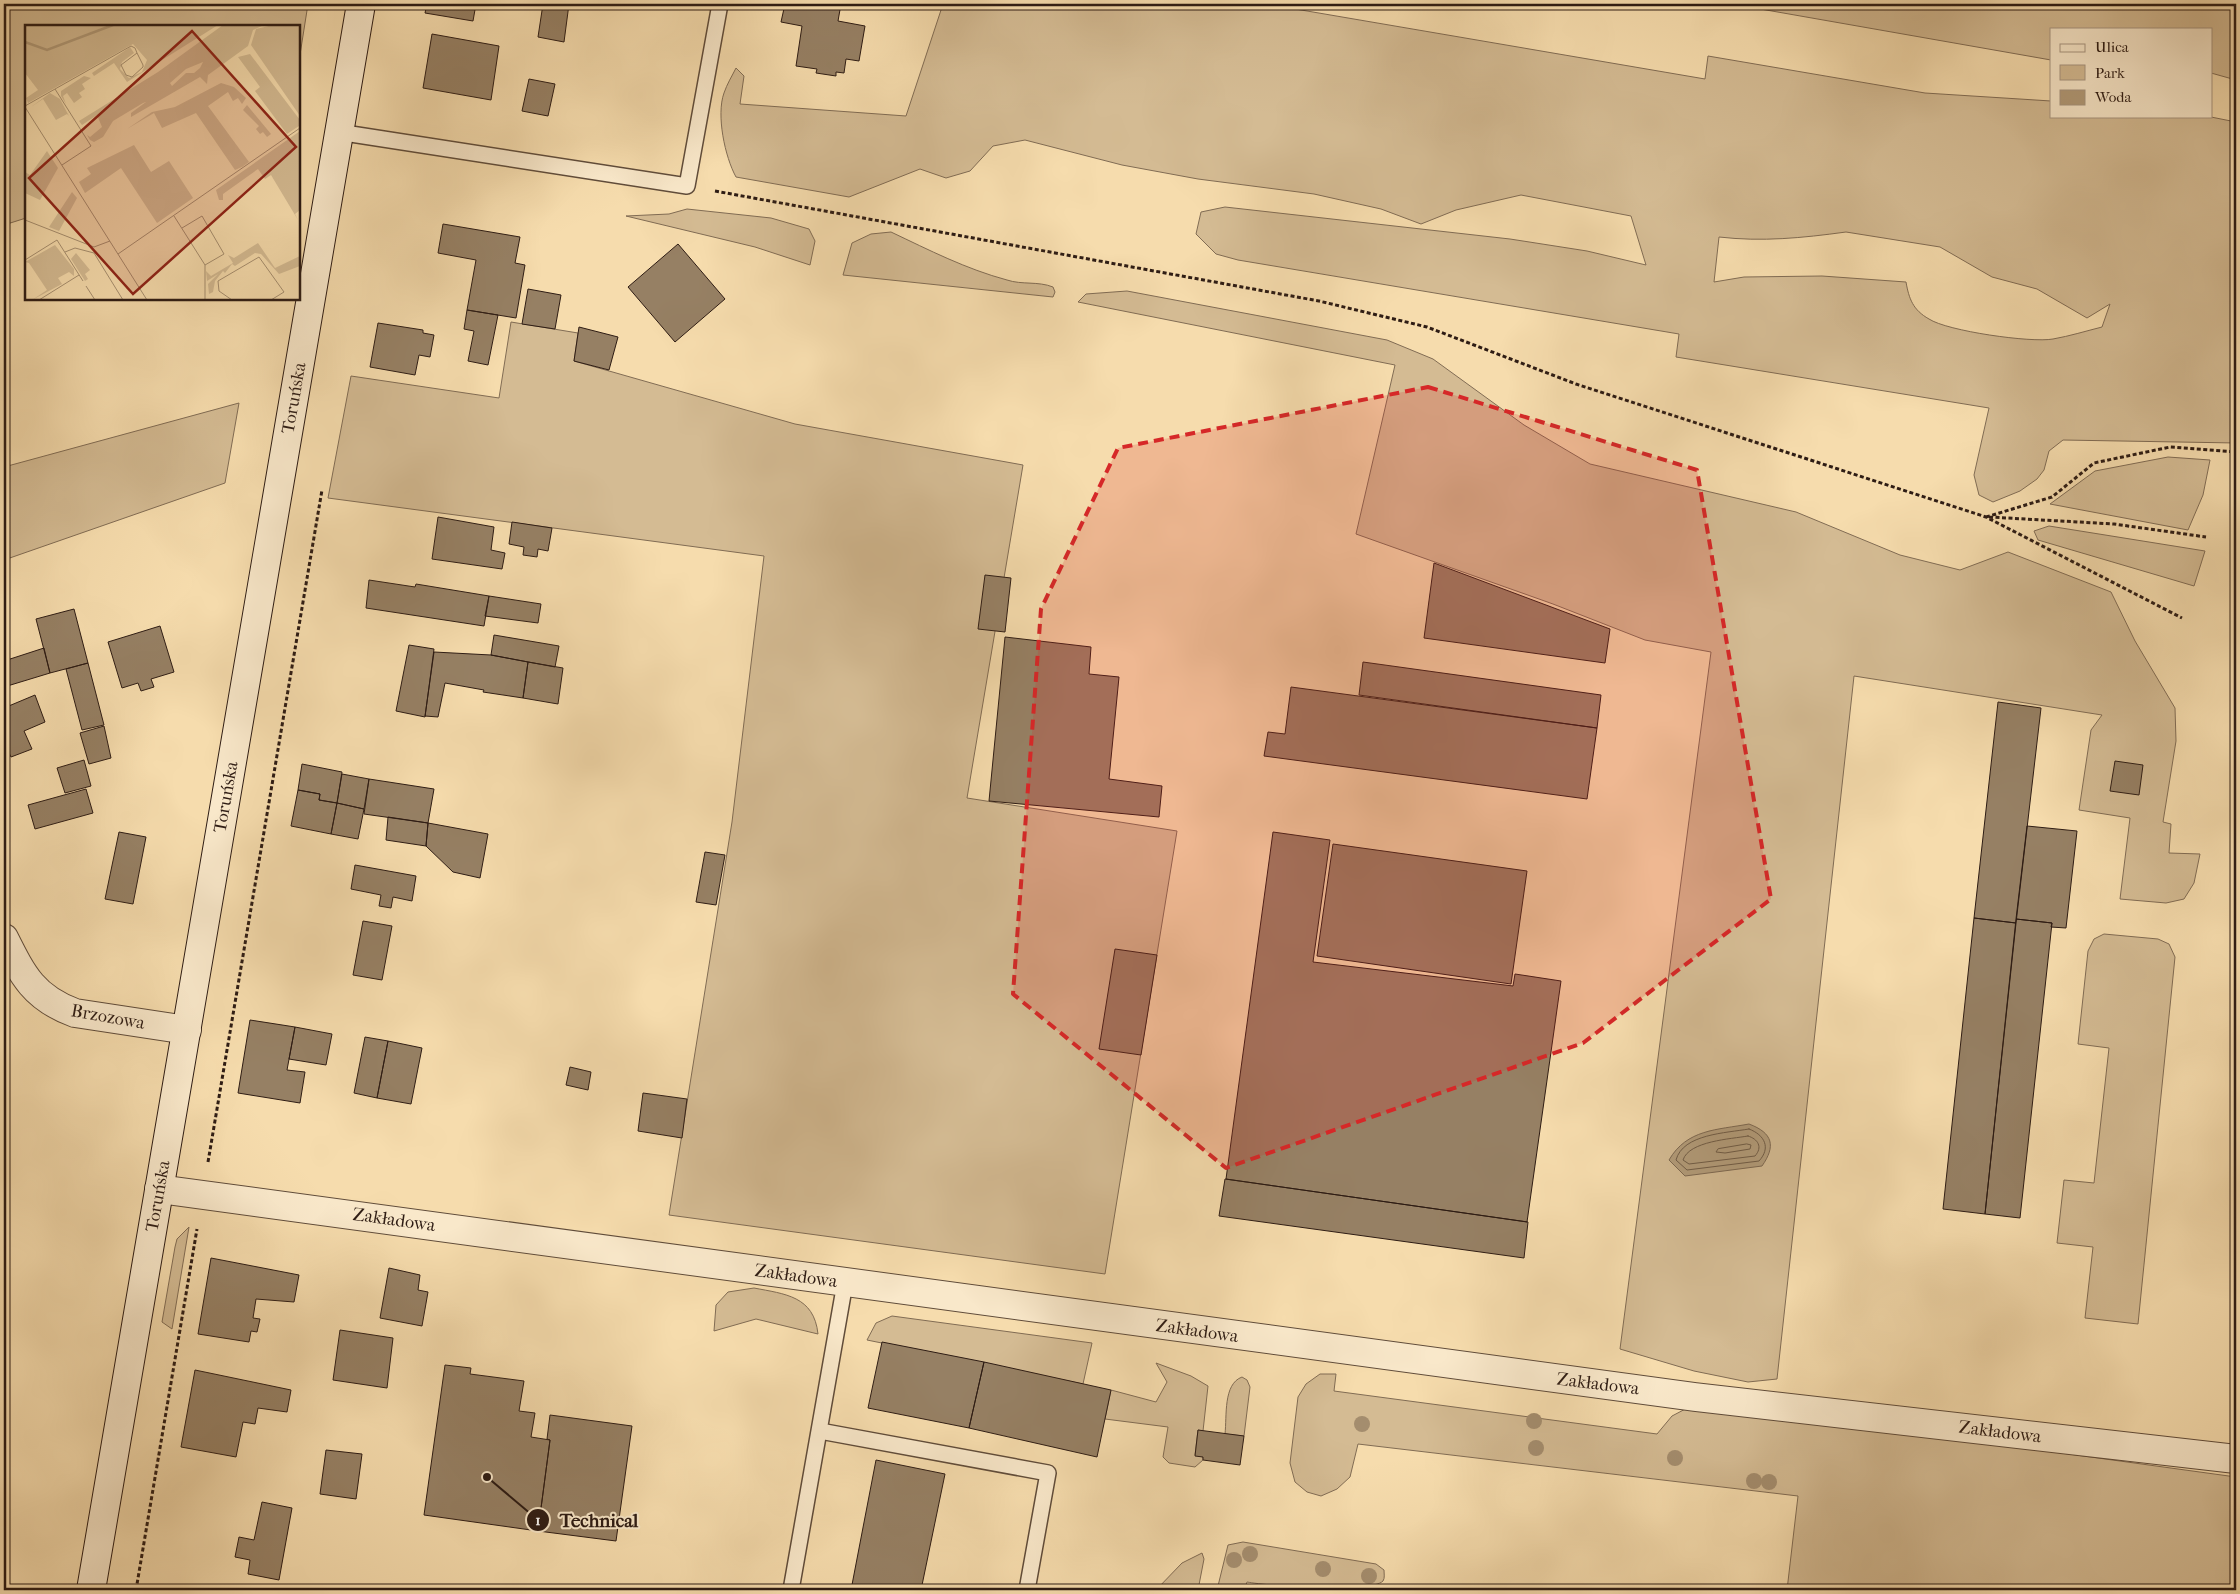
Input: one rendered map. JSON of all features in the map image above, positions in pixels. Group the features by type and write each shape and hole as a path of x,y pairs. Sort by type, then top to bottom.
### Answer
{"street":[{"name":"Toruńska","path":"91,1590 361,4"},
{"name":"Brzozowa","path":"4,938 21,974 38,993 58,1007 75,1013 187,1030"},
{"name":"Zakładowa","path":"159,1189 1686,1395 2236,1459"}],"lane":[{"path":"338,132 687,186 720,4"},
{"path":"791,1590 845,1283"},
{"path":"820,1431 1048,1473 1027,1590"}],"path":[{"path":"687,186 1309,299 1427,327 1576,384 1986,517 2182,618"},
{"path":"1986,517 2052,497 2094,463 2170,447 2236,452"},
{"path":"206,1170 322,490"},
{"path":"1986,517 2114,524 2206,537"},
{"path":"136,1590 198,1224"}],"highlighted area":[{"path":"1428,387 1697,470 1771,899 1583,1043 1226,1168 1013,994 1041,609 1118,448"}],"green space":[{"path":"4,4 308,4 300,55 300,25 25,25 25,218 4,225"},
{"path":"943,4 1266,4 1705,79 1708,56 1925,93 2050,101 2050,118 2212,117 2236,122 2236,443 2063,440 2049,451 2044,470 2037,479 2020,491 1993,502 1979,495 1974,475 1989,408 1676,357 1679,334 1238,260 1216,254 1196,234 1201,212 1225,207 1510,239 1587,251 1646,265 1631,216 1521,195 1456,210 1421,224 1381,209 1314,194 1198,179 1122,165 1025,140 993,146 970,171 946,178 920,169 849,197 736,177 725,147 721,113 724,93 736,68 744,76 740,104 906,116","holes":["1846,232 1940,247 1992,277 2037,289 2087,318 2110,304 2102,327 2059,338 2042,340 2009,338 1970,332 1929,319 1915,308 1910,299 1906,282 1822,276 1744,277 1714,282 1719,237 1782,239"]},
{"path":"1732,4 2236,4 2236,80 2212,73 2212,28 2050,28 2050,60"},
{"path":"687,209 771,218 809,229 815,241 810,265 755,247 626,216 669,214"},
{"path":"891,232 948,259 992,276 1013,281 1047,285 1053,287 1055,292 1053,297 843,275 852,243 871,234"},
{"path":"1127,291 1387,340 1433,359 1524,425 1590,464 1796,512 1900,555 1960,570 2008,552 2111,592 2135,641 2175,708 2176,741 2163,822 2171,824 2169,853 2200,854 2194,883 2184,899 2166,903 2120,899 2130,818 2079,810 2091,730 2102,715 1854,676 1777,1379 1748,1382 1694,1371 1620,1349 1711,652 1645,640 1553,604 1356,534 1395,365 1078,302 1086,294"},
{"path":"511,322 578,333 574,361 795,424 1023,465 967,798 1177,831 1105,1274 669,1215 732,822 764,556 328,498 351,376 499,398"},
{"path":"239,403 225,483 4,560 4,467"},
{"path":"2168,457 2210,460 2203,495 2188,530 2050,504 2095,471"},
{"path":"2049,526 2205,551 2194,586 2038,540 2034,531"},
{"path":"2104,934 2158,939 2169,944 2175,957 2138,1324 2085,1318 2093,1247 2057,1243 2064,1180 2094,1183 2109,1048 2078,1044 2088,951 2094,939"},
{"path":"189,1227 172,1329 162,1322 177,1239"},
{"path":"754,1288 787,1295 804,1304 811,1312 818,1334 756,1319 714,1331 716,1305 728,1292"},
{"path":"892,1316 1092,1343 1083,1384 867,1340 876,1323"},
{"path":"1156,1363 1191,1376 1208,1386 1203,1431 1198,1430 1195,1455 1203,1457 1203,1460 1195,1467 1169,1463 1163,1457 1168,1427 1105,1419 1111,1390 1156,1402 1167,1382"},
{"path":"1320,1374 1336,1374 1334,1391 1657,1434 1672,1416 1693,1405 1909,1432 2236,1477 2236,1590 1787,1590 1798,1496 1358,1444 1350,1477 1337,1489 1321,1496 1307,1492 1295,1482 1290,1463 1298,1397 1306,1384"},
{"path":"1242,1377 1247,1380 1250,1387 1244,1436 1225,1434 1229,1393 1236,1381"},
{"path":"1243,1542 1376,1564 1384,1570 1384,1579 1374,1585 1359,1587 1318,1588 1247,1582 1244,1590 1217,1590 1228,1545"},
{"path":"1202,1553 1204,1559 1198,1590 1156,1590 1182,1563"}],"water":[{"path":"1749,1124 1763,1132 1770,1141 1769,1152 1762,1166 1685,1176 1669,1160 1676,1150 1694,1137 1714,1130"}],"building":[{"path":"427,4 476,4 473,21 425,13"},
{"path":"543,4 569,4 564,42 538,37"},
{"path":"785,4 841,4 838,21 865,26 859,61 846,59 844,73 836,72 836,76 816,73 817,69 796,66 802,26 781,22"},
{"path":"432,34 499,46 491,100 423,88"},
{"path":"529,79 555,84 548,116 522,111"},
{"path":"443,224 520,237 515,263 525,265 516,318 467,310 476,260 438,253"},
{"path":"678,244 725,299 675,342 628,287"},
{"path":"528,289 561,295 555,329 522,324"},
{"path":"467,310 498,315 488,365 468,361 474,331 464,329"},
{"path":"378,323 423,330 423,333 434,335 430,357 419,355 415,375 370,367"},
{"path":"579,327 618,337 609,370 574,361"},
{"path":"438,517 494,527 491,550 505,553 502,569 432,559"},
{"path":"512,522 552,528 548,551 538,549 537,557 523,555 524,547 509,544"},
{"path":"1434,563 1610,629 1605,663 1424,638"},
{"path":"985,575 1011,578 1005,632 978,629"},
{"path":"369,580 415,587 416,584 489,596 484,626 366,608"},
{"path":"489,596 541,604 538,623 485,616"},
{"path":"74,609 88,663 50,673 36,619"},
{"path":"160,626 174,672 151,679 154,687 141,691 138,683 122,688 108,642"},
{"path":"494,635 559,646 555,667 491,655"},
{"path":"1005,637 1091,647 1089,674 1119,677 1109,779 1162,786 1159,817 989,801"},
{"path":"409,645 434,649 425,717 396,711"},
{"path":"44,648 50,673 4,687 4,661"},
{"path":"434,652 491,655 528,662 523,698 483,692 484,690 445,683 438,717 425,716"},
{"path":"528,662 563,668 558,704 523,698"},
{"path":"1363,662 1601,695 1597,728 1359,695"},
{"path":"88,663 104,725 82,730 66,669"},
{"path":"1291,687 1597,728 1587,799 1264,756 1268,732 1285,734"},
{"path":"35,695 45,722 24,731 32,749 11,757 4,743 4,708"},
{"path":"1998,702 2041,708 2016,923 1974,918"},
{"path":"104,726 111,758 89,764 80,733"},
{"path":"84,760 91,786 65,793 57,768"},
{"path":"2115,761 2143,765 2139,795 2110,791"},
{"path":"302,764 342,772 337,803 319,800 320,794 298,790"},
{"path":"342,774 369,779 364,809 337,803"},
{"path":"369,779 434,789 428,823 364,814"},
{"path":"86,789 93,813 35,829 28,805"},
{"path":"298,790 320,794 319,800 337,803 331,834 291,826"},
{"path":"337,803 364,809 358,839 331,834"},
{"path":"388,817 428,823 426,846 386,840"},
{"path":"428,823 488,834 480,878 453,872 426,846"},
{"path":"2027,826 2077,831 2066,928 2051,927 2052,923 2016,919"},
{"path":"119,832 146,837 133,904 105,899"},
{"path":"1273,832 1330,840 1313,962 1513,986 1515,974 1561,981 1527,1222 1226,1179"},
{"path":"1333,844 1527,871 1511,984 1317,956"},
{"path":"705,852 725,855 716,905 696,902"},
{"path":"355,865 416,876 412,901 393,897 391,908 379,906 381,895 351,889"},
{"path":"1974,918 2016,923 1985,1214 1943,1209"},
{"path":"2016,919 2052,923 2020,1218 1985,1214"},
{"path":"363,921 392,926 382,980 353,975"},
{"path":"1115,949 1157,955 1141,1055 1099,1049"},
{"path":"250,1020 295,1027 287,1070 305,1072 300,1103 238,1093"},
{"path":"295,1027 332,1034 326,1065 289,1059"},
{"path":"365,1037 388,1041 377,1098 354,1093"},
{"path":"388,1041 422,1048 411,1104 377,1098"},
{"path":"570,1067 591,1072 588,1090 566,1085"},
{"path":"643,1093 687,1099 682,1138 638,1131"},
{"path":"1225,1179 1528,1222 1524,1258 1219,1216"},
{"path":"211,1258 299,1275 294,1302 256,1299 253,1318 260,1319 257,1332 251,1331 249,1342 198,1334"},
{"path":"389,1268 420,1275 418,1290 428,1292 422,1326 380,1318"},
{"path":"340,1330 393,1338 387,1388 333,1380"},
{"path":"882,1342 984,1362 969,1428 868,1408"},
{"path":"984,1362 1111,1390 1097,1457 969,1428"},
{"path":"445,1365 471,1368 470,1374 524,1381 519,1411 535,1413 531,1437 550,1440 538,1531 424,1515"},
{"path":"195,1370 291,1390 287,1412 258,1408 255,1424 243,1422 236,1457 181,1447"},
{"path":"550,1415 632,1426 616,1541 538,1531 550,1440 547,1439"},
{"path":"1198,1430 1244,1436 1240,1465 1203,1460 1203,1457 1195,1456"},
{"path":"326,1450 362,1454 356,1499 320,1494"},
{"path":"876,1460 945,1474 921,1590 851,1590"},
{"path":"262,1502 292,1508 279,1580 248,1574 250,1560 235,1557 239,1537 254,1540"}],"place":[{"name":"Technical","path":"487,1477"}]}
